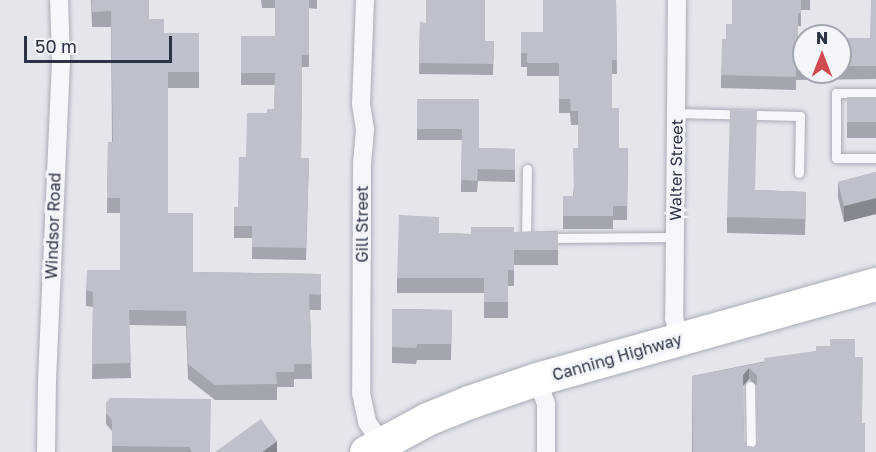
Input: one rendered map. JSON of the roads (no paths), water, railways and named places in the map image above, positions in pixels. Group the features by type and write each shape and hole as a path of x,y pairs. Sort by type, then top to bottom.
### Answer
{"highway":[{"name":"Canning Highway","path":"373,447 469,402 537,379 876,284"}],"street":[{"name":"Windsor Road","path":"46,452 61,59 59,0"},
{"name":"Gill Street","path":"365,0 361,104 365,130 362,162 361,393 373,447"},
{"name":"Walter Street","path":"677,0 675,318 680,339"},
{"path":"537,379 546,404 546,452"}],"lane":[{"path":"876,93 836,93 836,158 876,158"},
{"path":"676,113 800,116 799,173"},
{"path":"527,169 526,238 675,237"},
{"path":"750,386 751,452"}]}
